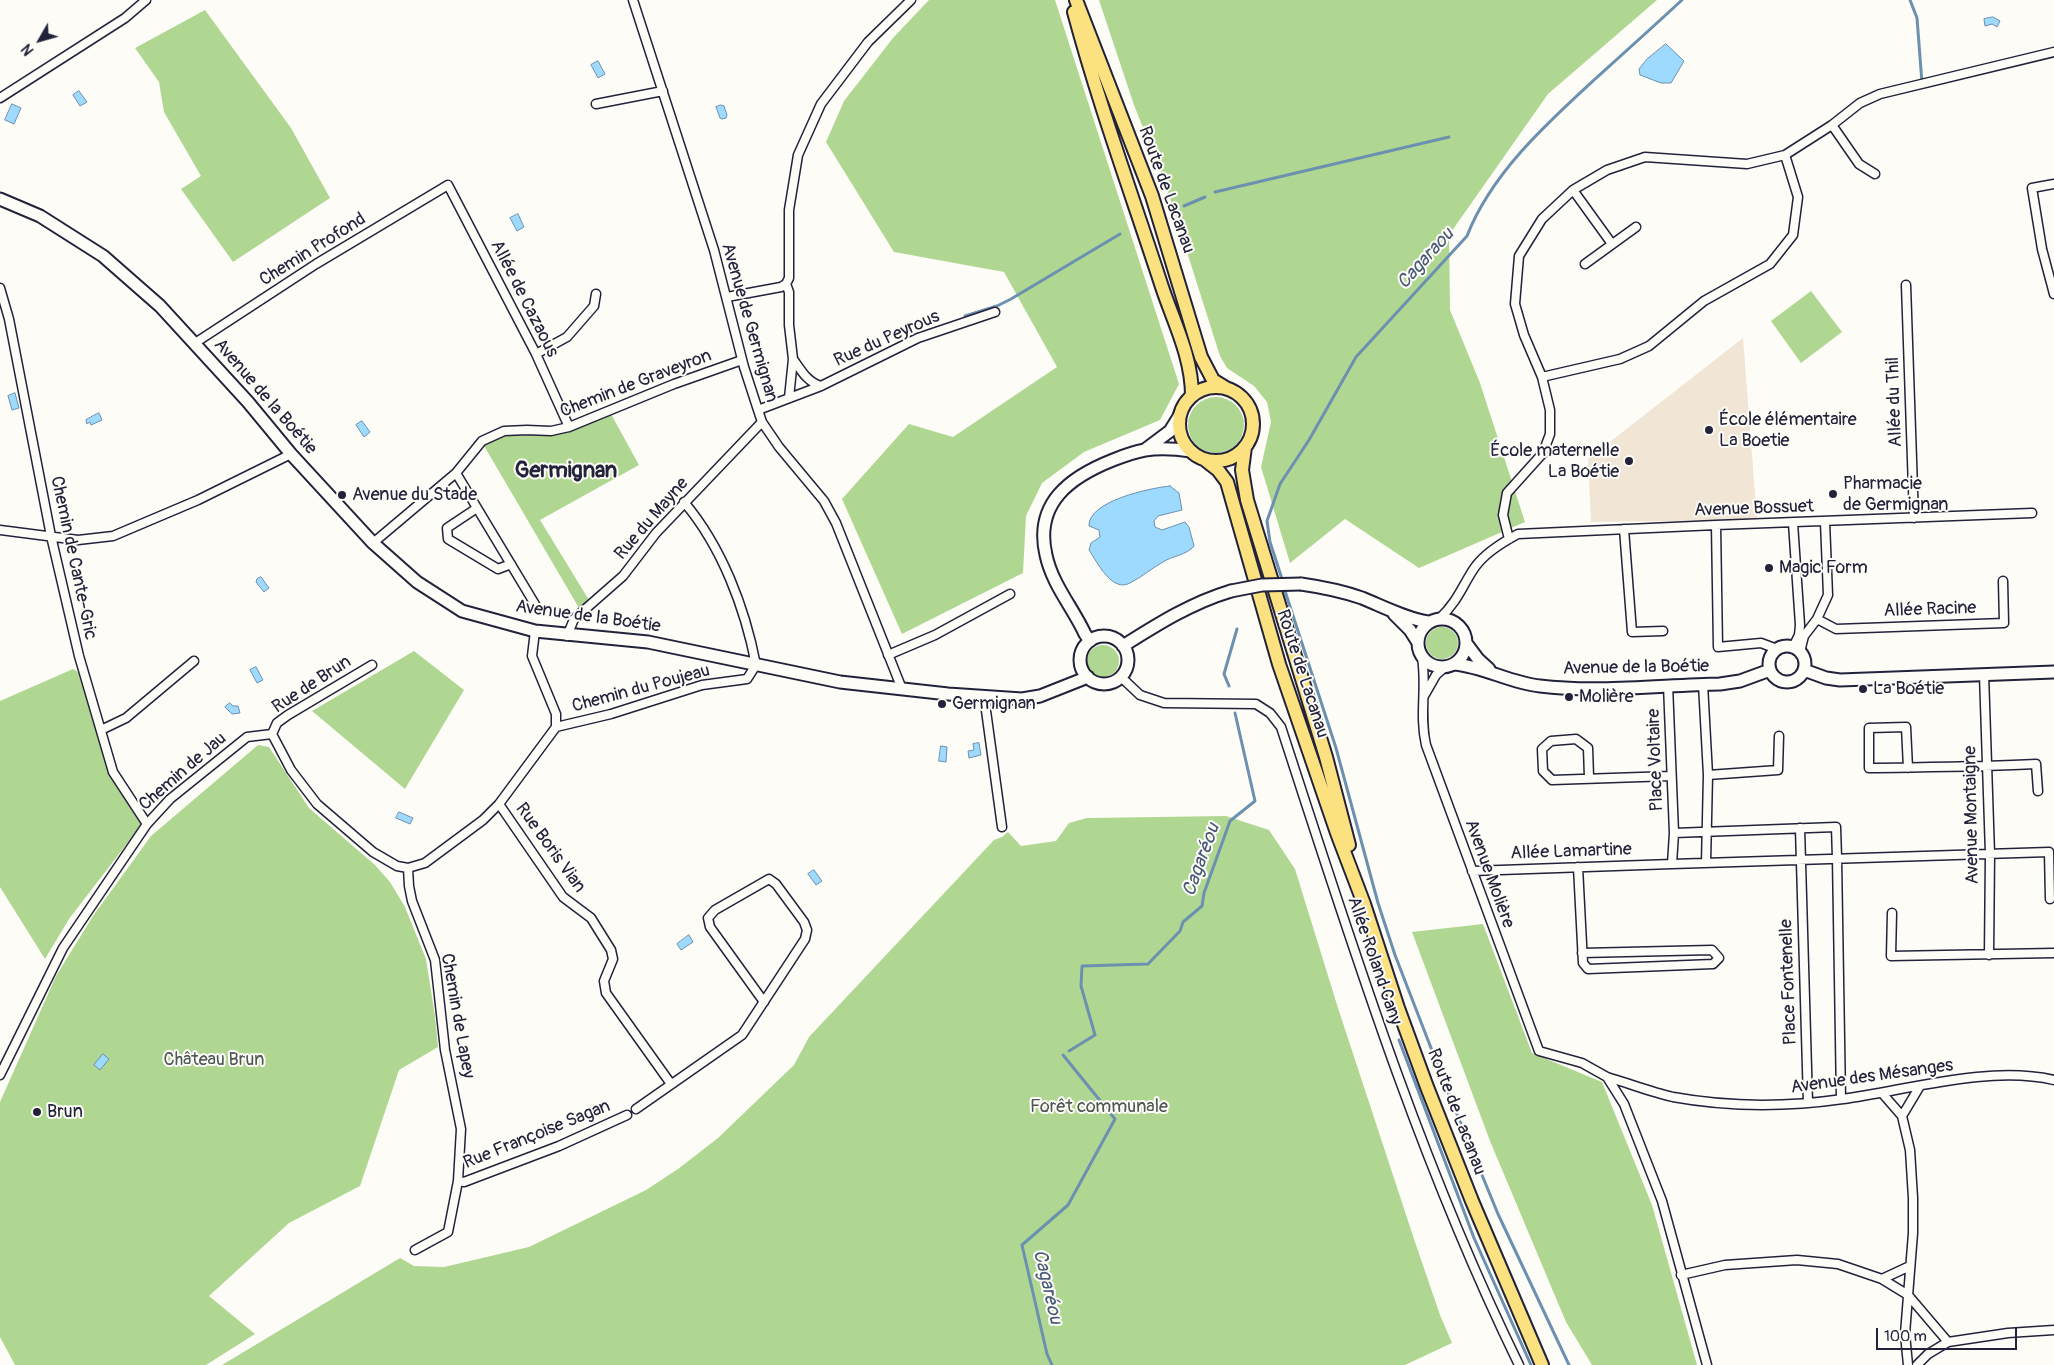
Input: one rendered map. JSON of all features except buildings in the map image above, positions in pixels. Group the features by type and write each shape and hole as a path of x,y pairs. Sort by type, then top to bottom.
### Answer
{"main road":[{"name":"Route de Lacanau","path":"1071,0 1081,38 1126,178 1182,342 1188,362 1192,396"},
{"name":"Route de Lacanau","path":"1076,0 1152,196 1201,357 1213,380 1226,388"},
{"name":"Avenue de la Boétie","path":"0,199 40,216 103,256 160,306 373,543 417,582 462,611 534,631 567,636 648,642 840,682 1022,699 1040,696 1088,677"},
{"path":"1090,641 1051,571 1046,554 1044,536 1049,510 1064,488 1079,475 1112,460 1146,449 1170,431 1184,405 1192,396 1202,390 1213,387 1226,388 1241,397 1251,412 1253,424 1251,436 1245,447 1236,455 1225,460 1204,459 1191,451 1182,438 1179,427 1180,415"},
{"name":"Route de Lacanau","path":"1245,447 1242,470 1247,500 1326,757 1364,904"},
{"path":"1146,449 1191,451"},
{"name":"Route de Lacanau","path":"1204,459 1218,470 1227,482 1279,664 1427,1087 1472,1201 1542,1365"},
{"path":"1123,646 1184,609 1231,591 1262,585 1301,584 1350,594 1388,610 1428,622"},
{"path":"1388,610 1407,627 1417,641 1422,658 1432,666 1450,666 1465,651 1466,643 1463,630 1458,625 1447,619 1440,618 1428,622 1419,634 1417,641"},
{"path":"1104,636 1118,641 1123,646 1127,652 1128,666 1114,682 1100,684 1083,672 1080,658 1085,645 1090,641 1104,636"},
{"name":"Avenue de la Boétie","path":"1466,643 1478,659 1502,676"},
{"path":"1782,647 1797,650 1804,661 1804,670 1796,680 1784,682 1773,675 1770,670 1770,658 1777,649 1782,647"},
{"name":"Avenue de la Boétie","path":"1450,666 1468,666 1539,686 1577,688 1740,681 1770,670"},
{"path":"1804,670 1826,678 1840,680 2054,672"},
{"name":"Route de Lacanau","path":"1527,1330 1546,1365"}],"street":[{"path":"0,98 126,18 146,0"},
{"name":"Avenue de Germignan","path":"632,0 663,91 727,297 742,360 762,422 824,501 836,522 902,688"},
{"path":"727,297 781,287 786,284 789,278 789,210 798,155 821,104 868,42 911,0"},
{"path":"1440,618 1456,601 1476,565 1509,539 1503,515 1507,493 1543,453 1550,434 1550,410 1542,377 1524,335 1515,304 1519,256 1542,219 1574,190 1607,170 1645,157 1747,164 1785,155 1832,125 1860,103 1880,94 2054,52"},
{"path":"596,104 663,91"},
{"path":"1832,125 1859,164 1875,174"},
{"path":"1542,377 1620,359 1649,346 1704,301 1770,264 1793,235 1796,216 1798,196 1785,155"},
{"path":"2054,184 2032,188 2042,249 2054,294"},
{"name":"Chemin Profond","path":"195,343 316,264 448,185"},
{"name":"Allée de Cazaous","path":"448,185 536,354 569,427"},
{"path":"1574,190 1612,244"},
{"path":"1585,264 1636,227"},
{"path":"786,284 789,292 789,325 793,359 789,398"},
{"name":"Allée du Thil","path":"1906,285 1914,518"},
{"name":"Chemin de Cante-Gric","path":"0,288 9,319 51,536 79,656 113,772 147,824"},
{"path":"536,354 567,337 594,306 596,294"},
{"name":"Rue du Peyrous","path":"758,410 821,386 918,338 995,312"},
{"name":"Rue du Peyrous","path":"793,359 802,373 813,384 821,386"},
{"name":"Chemin de Graveyron","path":"373,543 456,473 482,441 504,432 527,430 552,431 569,427 674,384 742,360"},
{"name":"Rue du Mayne","path":"567,636 574,619 624,576 656,533 762,422"},
{"path":"0,530 78,540 122,534 198,500 291,454"},
{"path":"456,473 536,606"},
{"path":"684,502 695,515 717,552 739,602 750,637 756,665"},
{"path":"477,508 448,528 448,539 498,569 511,564"},
{"name":"Avenue Bossuet","path":"1509,539 1518,534 2032,513"},
{"path":"1797,650 1804,636 1817,619 1828,595 1825,522"},
{"path":"1793,523 1800,625 1797,650"},
{"path":"1716,525 1718,647 1761,643 1777,649"},
{"path":"1624,529 1632,632 1663,631"},
{"name":"Allée Racine","path":"1817,619 1836,629 2004,623 2003,581"},
{"path":"888,655 935,635 1010,594"},
{"path":"272,734 292,770 317,804 373,852 397,866 408,868 424,863 467,833 499,804 556,727 556,714 532,656 534,631"},
{"name":"Avenue Molière","path":"1422,658 1424,673 1422,730 1426,745 1539,1050"},
{"path":"101,730 126,718 194,661"},
{"name":"Rue de Brun","path":"272,734 277,723 372,664"},
{"name":"Chemin du Poujeau","path":"556,727 611,714 702,685 747,678 756,665"},
{"name":"Avenue Molière","path":"1422,705 1432,680 1450,666"},
{"name":"Avenue Montaigne","path":"1984,674 1990,854 1989,955"},
{"name":"Allée Roland Cany","path":"1120,677 1140,695 1164,703 1256,704 1270,713 1280,727 1339,908 1439,1188 1478,1279 1519,1365"},
{"path":"1703,684 1708,775 1706,863"},
{"name":"Place Voltaire","path":"1668,685 1674,833 1672,864"},
{"path":"984,696 1002,827"},
{"path":"1908,768 1906,727 1869,728 1869,768 1908,768 2036,764 2038,791"},
{"name":"Chemin de Jau","path":"0,1075 63,948 147,824 170,799 247,737 272,734"},
{"path":"1708,775 1778,770 1779,736"},
{"path":"1589,777 1588,748 1576,740 1551,741 1542,749 1543,771 1552,780 1589,777 1671,776"},
{"name":"Rue Boris Vian","path":"499,804 563,897 591,918 611,950 613,959 604,981 606,992 671,1084"},
{"path":"1674,833 1836,827 1841,1100"},
{"name":"Place Fontenelle","path":"1800,828 1808,1103"},
{"name":"Allée Lamartine","path":"1472,871 2049,852 2050,899"},
{"path":"1578,867 1582,963 1588,969 1713,964 1719,958 1712,950 1582,953"},
{"name":"Chemin de Lapey","path":"408,868 412,902 435,960 445,1050 461,1129 458,1181 448,1232 416,1250"},
{"path":"636,1109 742,1034 764,1002 805,939 808,930 804,922 776,884 769,879 715,910 708,918 710,926 764,1002"},
{"path":"1892,913 1891,956 2054,953"},
{"name":"Avenue des Mésanges","path":"1539,1050 1582,1063 1607,1077 1671,1096 1729,1105 1808,1103 1841,1100 1977,1077 2037,1076 2054,1080"},
{"path":"1607,1077 1624,1104 1662,1202 1707,1365"},
{"path":"1902,1116 1920,1086"},
{"path":"1882,1093 1902,1116 1910,1150 1914,1198 1905,1334 1908,1365"},
{"name":"Rue Françoise Sagan","path":"458,1181 464,1182 559,1146 627,1115"},
{"path":"1681,1275 1725,1265 1797,1260 1838,1264 1882,1279 1908,1295 1948,1342"},
{"path":"1882,1279 1910,1266"},
{"path":"1917,1365 1928,1354 1948,1342 2008,1333 2054,1330"}],"shaded area":[{"name":"École élémentaire La Boetie","path":"1743,338 1757,520 1591,522 1588,459"}],"green space":[{"path":"929,0 1055,0 1179,384 1160,420 1084,452 1042,483 1026,516 1023,573 902,634 842,499 909,424 953,437 1057,367 1004,272 894,252 826,142 844,101 893,38"},
{"path":"1099,0 1657,0 1548,94 1449,235 1450,310 1480,383 1525,522 1419,568 1345,519 1290,563 1261,467 1271,422 1267,402 1254,386 1227,368 1220,356 1166,186 1134,105"},
{"path":"205,10 291,128 330,198 233,262 181,189 201,176 164,112 159,82 135,48"},
{"path":"1811,291 1842,332 1801,363 1771,321"},
{"path":"1216,397 1227,399 1236,405 1242,414 1244,425 1242,436 1236,445 1227,451 1216,453 1205,451 1196,445 1190,436 1188,425 1190,414 1196,405 1205,399"},
{"path":"611,414 639,465 540,520 589,600 579,608 483,444 492,436 507,436 525,430 571,429"},
{"path":"1442,627 1448,628 1453,632 1457,637 1457,649 1453,654 1448,658 1442,659 1436,658 1431,654 1427,649 1426,643 1427,637 1431,632 1436,628"},
{"path":"1103,645 1109,646 1114,650 1118,655 1118,667 1114,672 1109,676 1103,677 1097,676 1092,672 1088,667 1087,661 1088,655 1092,650 1097,646"},
{"path":"414,651 464,690 405,789 312,711"},
{"path":"73,669 78,672 112,774 142,824 69,919 45,959 0,887 0,701"},
{"name":"Château Brun","path":"258,745 269,747 309,808 375,865 390,882 405,907 426,959 438,1047 399,1070 360,1186 289,1223 209,1296 255,1334 206,1365 15,1365 0,1337 0,1102 56,976 93,916 151,836"},
{"name":"Forêt communale","path":"1226,816 1269,830 1295,869 1338,1008 1414,1239 1440,1315 1452,1343 1405,1365 222,1365 400,1258 414,1266 444,1267 529,1247 646,1190 678,1169 718,1138 794,1065 809,1037 994,840 1008,832 1021,846 1056,841 1069,823 1087,818"},
{"path":"1483,924 1532,1053 1602,1082 1652,1205 1697,1365 1592,1365 1566,1322 1490,1141 1412,932"}],"water":[{"path":"1993,17 2000,21 1997,27 1992,24 1985,26 1984,19"},
{"path":"1666,44 1684,61 1671,83 1661,83 1640,75 1639,69 1647,59"},
{"path":"598,61 605,74 598,78 591,65"},
{"path":"79,91 87,102 80,106 73,95"},
{"path":"12,104 21,108 14,124 5,120"},
{"path":"724,106 727,115 726,118 722,119 716,107"},
{"path":"518,214 524,227 517,231 510,218"},
{"path":"15,393 19,408 12,410 8,396"},
{"path":"99,413 102,420 91,425 90,422 87,424 86,420"},
{"path":"362,421 370,432 364,437 356,425"},
{"path":"1170,486 1179,493 1182,510 1158,516 1154,521 1155,527 1162,530 1185,522 1189,527 1194,546 1163,562 1130,583 1117,584 1106,575 1089,550 1091,543 1100,537 1099,530 1089,526 1091,517 1098,509 1122,497"},
{"path":"261,577 269,588 264,592 256,582"},
{"path":"256,667 263,680 257,683 250,670"},
{"path":"230,703 233,706 238,706 240,713 232,714 225,707"},
{"path":"979,743 981,755 969,758 968,751 974,750 973,744"},
{"path":"941,746 947,747 946,762 939,761"},
{"path":"399,812 413,818 410,824 396,818"},
{"path":"814,870 822,881 816,885 808,874"},
{"path":"689,935 693,942 681,950 677,944"},
{"path":"103,1054 109,1059 100,1070 94,1065"}],"waterway":[{"name":"Cagaraou","path":"1283,582 1270,542 1267,521 1280,484 1309,440 1356,357 1467,236 1477,213 1490,192 1505,171 1539,132 1682,0"},
{"path":"1910,0 1917,18 1922,83"},
{"path":"1215,192 1449,137"},
{"path":"1184,206 1205,197"},
{"path":"965,316 997,306 1011,299 1120,234"},
{"path":"1284,588 1336,748 1378,903 1395,955 1498,1214 1569,1365"},
{"name":"Cagaréou","path":"1229,686 1224,674 1237,629"},
{"name":"Cagaréou","path":"1069,1051 1095,1035 1081,986 1082,966 1148,964 1180,931 1183,922 1202,906 1204,893 1230,821 1255,801 1235,713"},
{"path":"1399,1040 1474,1238 1531,1365"},
{"name":"Cagaréou","path":"1052,1365 1047,1354 1022,1245 1068,1205 1115,1119 1063,1055"}],"place":[{"name":"École élémentaire La Boetie","path":"1709,430"},
{"name":"École maternelle La Boétie","path":"1629,461"},
{"name":"Pharmacie de Germignan","path":"1833,494"},
{"name":"Avenue du Stade","path":"342,495"},
{"name":"Magic Form","path":"1769,568"},
{"name":"La Boétie","path":"1863,689"},
{"name":"Molière","path":"1569,697"},
{"name":"Germignan","path":"942,704"},
{"name":"Brun","path":"37,1112"}],"district":[{"name":"Germignan","path":"566,471"}]}
